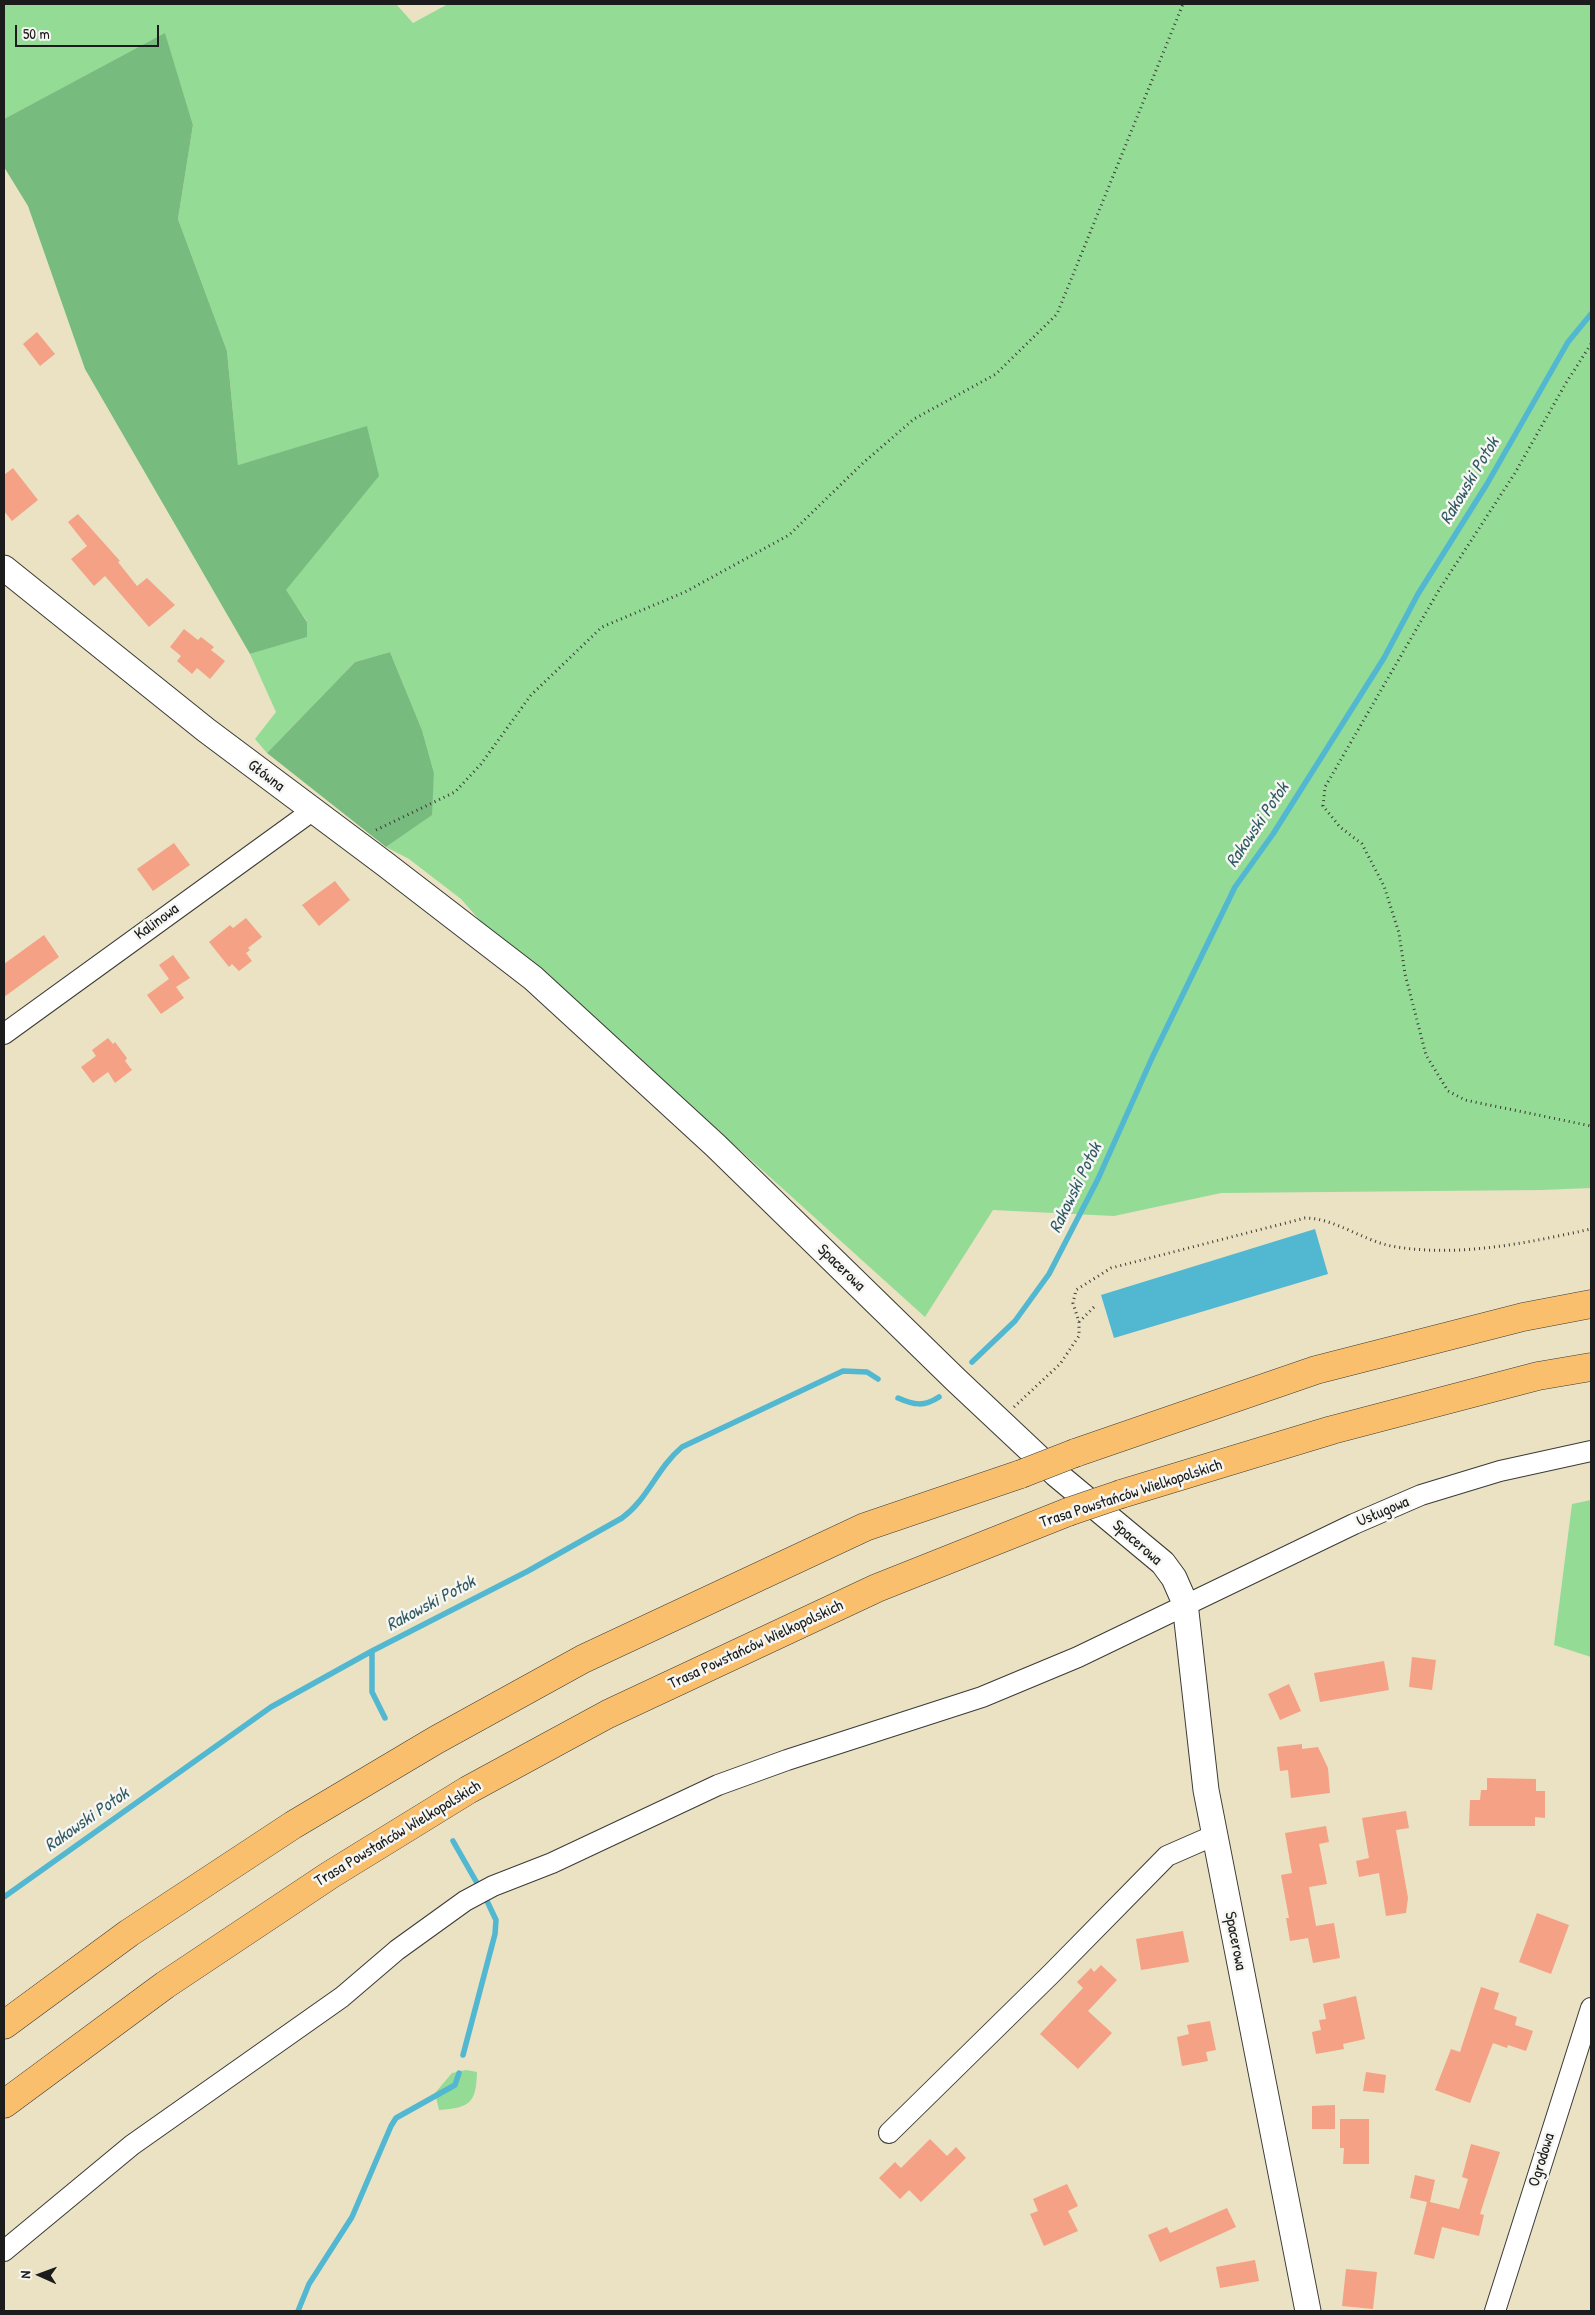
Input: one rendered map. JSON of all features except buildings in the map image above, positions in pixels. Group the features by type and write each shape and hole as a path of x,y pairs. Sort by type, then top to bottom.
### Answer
{"highway":[{"path":"4,2025 129,1933 293,1825 436,1740 584,1659 865,1527 1316,1370 1523,1317 1591,1304"},
{"name":"Trasa Powstańców Wielkopolskich","path":"4,2104 165,1985 330,1875 468,1790 608,1714 877,1588 1068,1512 1121,1494 1332,1430 1538,1376 1591,1367"}],"street":[{"name":"Główna","path":"5,571 206,730 533,978"},
{"name":"Kalinowa","path":"4,1034 312,811"},
{"name":"Spacerowa","path":"533,978 716,1146 999,1421 1056,1474 1163,1564 1174,1578 1185,1603 1206,1790 1308,2311"},
{"name":"Usługowa","path":"4,2251 132,2145 342,1997 405,1944 466,1901 494,1886 552,1863 718,1785 786,1760 982,1697 1078,1657 1185,1603 1354,1524 1421,1495 1500,1471 1591,1451"},
{"path":"889,2133 1052,1974 1167,1856 1215,1836"},
{"name":"Ogrodowa","path":"1495,2311 1591,2008"}],"path":[{"path":"352,839 386,827 455,792 481,764 531,694 602,627 685,592 789,535 864,463 914,419 996,374 1057,314 1183,4"},
{"path":"1591,344 1514,473 1439,590 1340,761 1325,787 1324,806 1340,827 1362,844 1384,886 1398,933 1405,974 1426,1055 1448,1091 1465,1100 1591,1126"},
{"path":"999,1421 1060,1364 1080,1336 1079,1322 1073,1303 1076,1290 1111,1268 1305,1218 1316,1218 1379,1244 1407,1249 1456,1250 1520,1244 1591,1229"},
{"path":"1079,1322 1094,1306"}],"green space":[{"path":"4,4 396,4 413,23 448,4 1591,4 1591,1188 1221,1193 1114,1216 993,1210 925,1317 608,1031 483,924 461,899 409,859 386,847 431,815 434,773 422,730 390,652 355,662 267,753 255,739 276,712 250,654 306,637 307,621 285,590 378,476 367,427 238,465 227,351 178,219 193,125 165,34 4,119"},
{"path":"165,33 193,125 178,219 227,351 238,465 367,426 379,476 286,590 307,622 307,637 250,654 85,369 28,206 4,167 4,119"},
{"path":"390,652 422,730 434,773 432,815 386,847 267,753 355,662"},
{"path":"1591,1500 1591,1657 1554,1645 1572,1504"},
{"path":"466,2070 477,2072 475,2090 470,2102 458,2107 439,2110 435,2093 452,2073"}],"water":[{"path":"1315,1229 1328,1274 1114,1338 1101,1295"}],"waterway":[{"name":"Rakowski Potok","path":"972,1362 1015,1321 1049,1274 1098,1179 1152,1058 1235,887 1273,834 1384,658 1418,594 1487,484 1568,342 1591,314"},
{"name":"Rakowski Potok","path":"4,1897 271,1707 372,1651 528,1571 622,1518 639,1502 665,1465 682,1447 843,1371 867,1372 878,1379"},
{"name":"Rakowski Potok","path":"898,1398 924,1404 939,1397"},
{"path":"372,1651 372,1692 385,1718"},
{"path":"453,1841 477,1883"},
{"path":"463,2055 495,1934 496,1920 487,1901"},
{"path":"298,2311 309,2284 352,2217 396,2118 455,2085 459,2073"}]}
